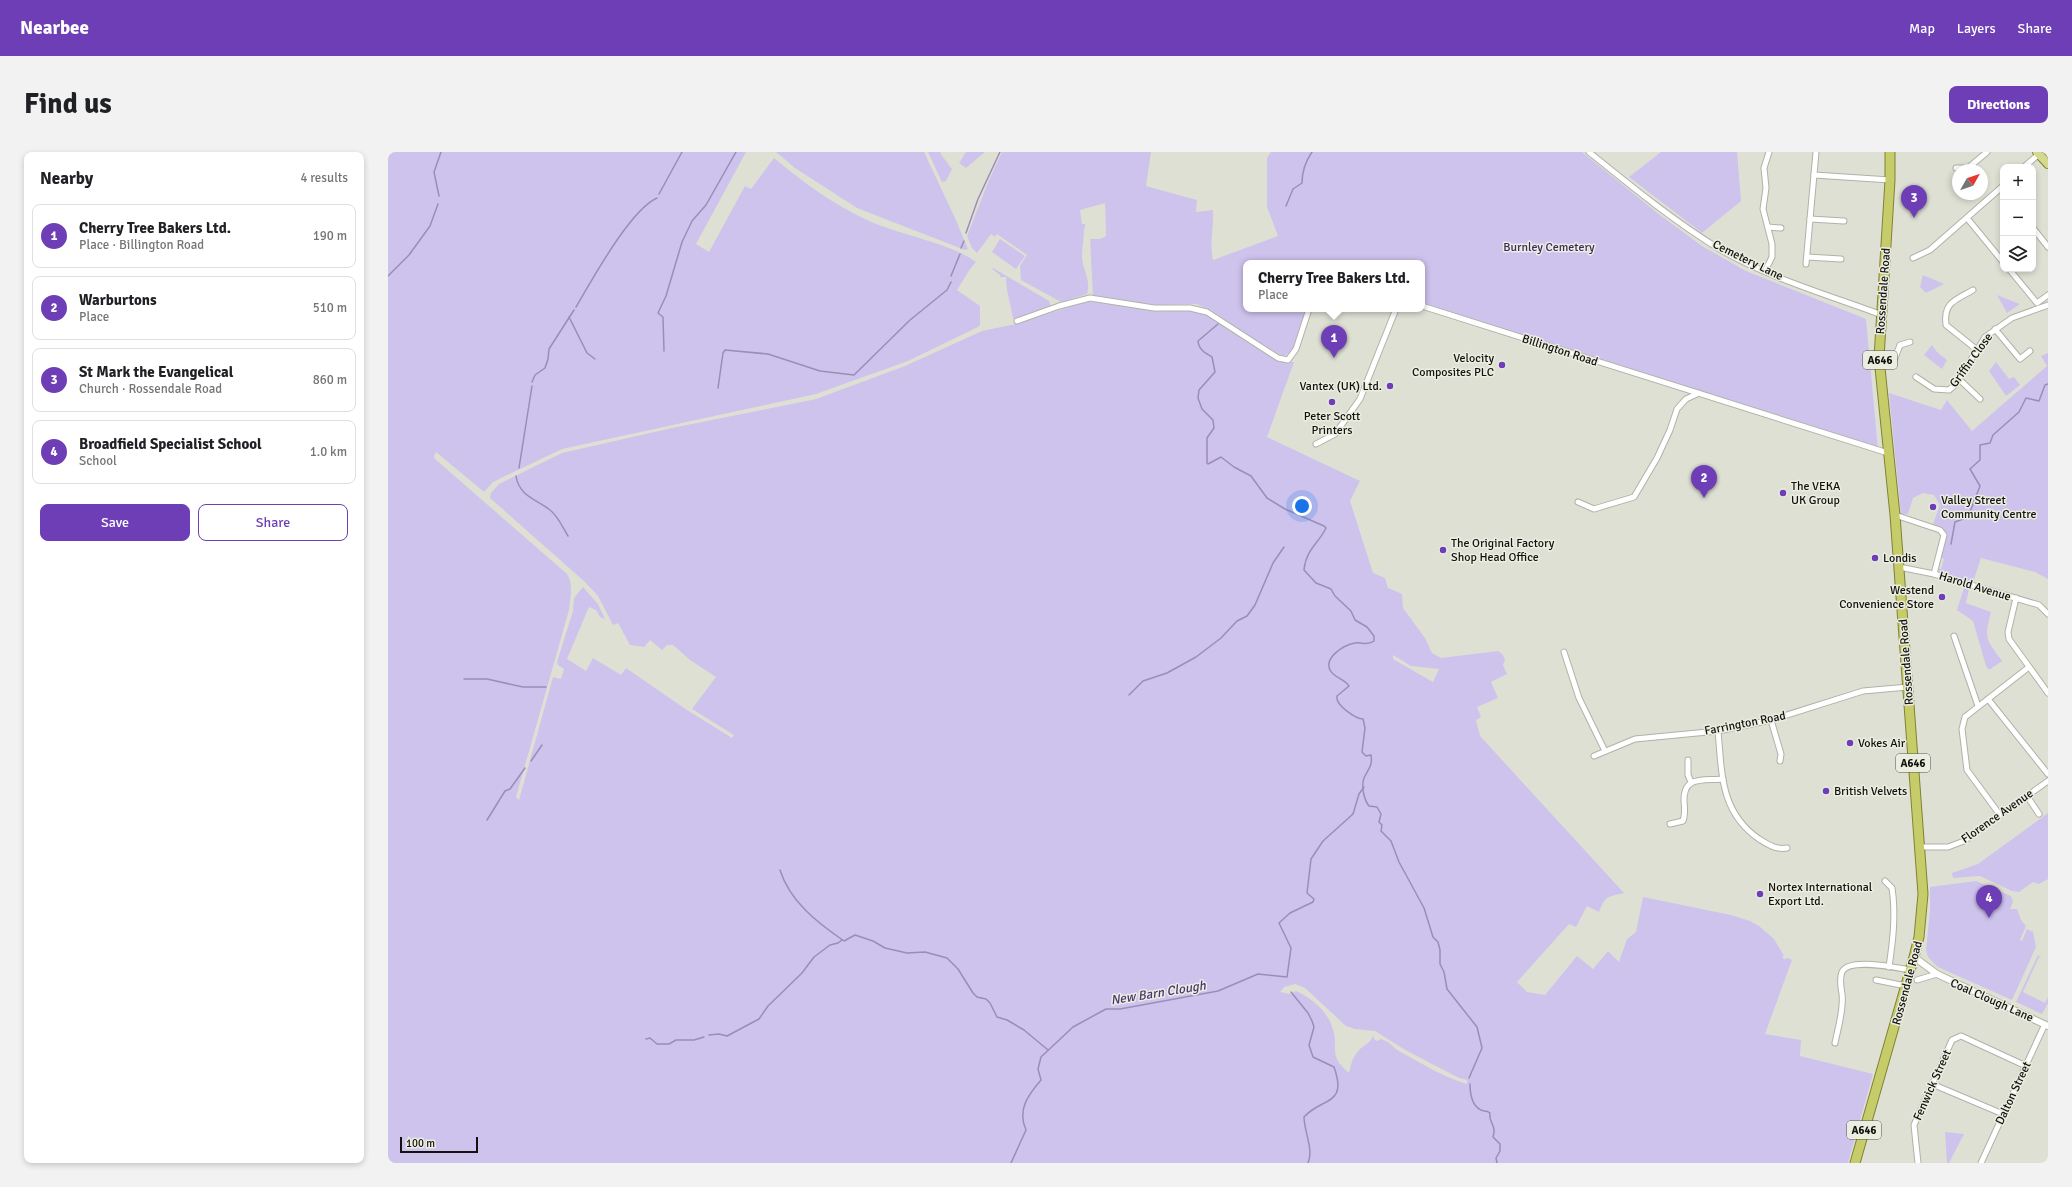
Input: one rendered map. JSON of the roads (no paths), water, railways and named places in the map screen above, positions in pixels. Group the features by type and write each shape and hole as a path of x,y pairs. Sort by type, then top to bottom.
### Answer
{"highway":[{"name":"Rossendale Road","path":"1855,1163 1911,970 1919,937 1923,894 1895,515 1879,358 1890,180 1890,152"}],"main road":[{"path":"2038,153 2048,164"}],"street":[{"name":"Cemetery Lane","path":"1589,152 1663,209 1721,250 1765,271 1882,315"},
{"path":"1765,271 1772,257 1772,244 1763,209 1766,188 1764,168 1769,152"},
{"path":"1806,264 1816,152"},
{"path":"1973,164 1985,153"},
{"path":"2027,164 2038,153"},
{"path":"1814,175 1890,180"},
{"path":"1913,258 1930,250 2000,190"},
{"path":"1967,218 2000,258"},
{"path":"1810,219 1844,221"},
{"path":"1768,227 1781,228"},
{"path":"2036,232 2048,247"},
{"path":"1807,257 1840,259"},
{"path":"2011,272 2037,303 2048,295"},
{"path":"1973,290 1949,304 1945,313 1946,325 1976,349"},
{"path":"1017,321 1059,306 1090,298 1154,308 1190,308 1207,312 1278,358 1288,360 1296,349 1308,312"},
{"name":"Griffin Close","path":"1916,377 1934,389 1949,390 1959,379 1976,349 1985,337 1994,329 2012,318 2048,305"},
{"name":"Billington Road","path":"1425,307 1888,453"},
{"path":"1316,444 1335,434 1360,399 1395,312"},
{"path":"1994,329 2020,359 2030,351"},
{"path":"1879,358 1895,358 1900,345 1910,342"},
{"path":"1959,379 1980,399"},
{"path":"1578,502 1594,509 1634,497 1659,453 1677,409 1686,399 1699,394"},
{"path":"1895,515 1940,530 1944,534 1934,574"},
{"name":"Harold Avenue","path":"1899,567 1934,574 2039,605 2048,614"},
{"path":"2016,598 2008,632 2010,639 2048,693"},
{"path":"1954,636 1978,706"},
{"path":"1564,652 1579,698 1605,751"},
{"path":"2000,815 1967,770 1962,729 1965,717 2029,667"},
{"name":"Farrington Road","path":"1594,756 1635,739 1718,730 1771,720 1863,691 1908,687"},
{"path":"1988,699 2048,774"},
{"path":"1771,720 1782,754 1780,761"},
{"path":"1718,730 1723,779 1731,809 1745,829 1779,849 1788,848"},
{"path":"1688,760 1688,775 1691,782"},
{"path":"1670,824 1683,821 1685,816 1684,792 1691,782 1723,779"},
{"name":"Florence Avenue","path":"1920,847 1948,847 1964,841 2048,780"},
{"path":"2027,796 2039,814"},
{"path":"1886,881 1892,888 1894,898 1894,922 1889,967"},
{"name":"Coal Clough Lane","path":"1914,957 1937,974 2046,1025"},
{"path":"1835,1043 1842,1001 1840,986 1842,972 1846,967 1860,964 1911,970"},
{"path":"1917,980 1937,974"},
{"path":"1876,980 1906,986"},
{"name":"Dalton Street","path":"1982,1162 2046,1025"},
{"name":"Fenwick Street","path":"1918,1163 1914,1125 1952,1040 1961,1036 2026,1066"},
{"path":"1932,1084 2004,1114"}],"waterway":[{"path":"439,196 434,172 441,152"},
{"path":"659,194 682,152"},
{"path":"664,351 663,317 658,313 666,296 682,242 692,221 706,205 736,152"},
{"path":"966,233 978,199 1000,152"},
{"path":"1286,206 1293,189 1302,183 1304,167 1312,152"},
{"path":"576,307 612,247 635,216 646,205 657,198"},
{"path":"388,276 409,255 430,226 438,204"},
{"path":"961,248 964,241"},
{"path":"951,276 960,254"},
{"path":"718,388 723,353 725,350 768,354 820,371 854,375 910,320 947,290 951,282"},
{"path":"532,382 535,375 545,368 549,349 574,310"},
{"path":"569,317 587,353 595,359"},
{"path":"1218,324 1198,341 1201,349 1212,357 1215,372 1199,390 1198,398 1202,409 1213,420 1214,428 1207,438 1207,463 1208,464 1221,457 1234,467 1251,476 1267,498 1285,509 1326,528 1310,551 1304,570 1316,583 1331,589 1335,596 1351,611 1355,620 1367,627 1374,636 1374,641 1367,644 1351,644 1336,652 1330,661 1330,670 1349,686 1337,696 1339,703 1351,714 1363,719 1365,728 1362,752 1366,756 1371,755 1371,765 1363,781 1363,789 1366,800 1369,806 1377,807 1381,814 1379,822 1382,825 1381,831 1391,841 1399,862 1424,908 1433,937 1438,942 1440,950 1440,964 1444,972 1447,989 1477,1027 1482,1048 1469,1078"},
{"path":"1951,544 1955,522 1968,517 1980,486 1970,469 1980,460 1980,445 1990,443 1993,435 2019,412 2026,398 2039,401 2045,385 2048,384"},
{"path":"519,468 532,386"},
{"path":"516,476 524,493 545,506 553,513 568,536"},
{"path":"1129,695 1143,681 1167,673 1196,657 1221,638 1237,621 1247,616 1255,605 1273,563 1284,547"},
{"path":"464,679 487,679 523,687 546,687"},
{"path":"531,761 542,745"},
{"path":"487,820 505,791 510,789 525,768"},
{"name":"New Barn Clough","path":"1011,1163 1026,1130 1023,1116 1025,1103 1041,1080 1038,1069 1041,1057 1073,1027 1106,1009 1120,1009 1218,991 1258,974 1287,977 1291,948 1279,923 1290,913 1313,902 1314,899 1307,893 1311,859 1323,841 1353,814 1359,794 1364,787"},
{"path":"780,870 791,892 806,911 824,927 844,941 855,935 873,941 885,948 907,953 925,952 947,958 958,969 973,993 977,997 986,999 990,1003 997,1017 1007,1020 1024,1030 1048,1050"},
{"path":"709,1035 719,1034 727,1036 759,1019 768,1006 802,973 814,957 830,945 838,943 842,940"},
{"path":"1291,992 1308,1013 1312,1021 1314,1027 1309,1045 1313,1057 1334,1067 1338,1088 1335,1095 1331,1099 1304,1117 1310,1152 1308,1163"},
{"path":"646,1039 650,1038 657,1044 669,1044 676,1040 694,1040 704,1037"},
{"path":"1470,1084 1470,1092 1474,1104 1480,1109 1490,1113 1490,1119 1494,1129 1493,1137 1500,1144 1500,1151 1496,1158 1497,1163"}],"place":[{"name":"St Mark the Evangelical","path":"1914,218"},
{"name":"Cherry Tree Bakers Ltd.","path":"1334,358"},
{"name":"Velocity Composites PLC","path":"1502,365"},
{"name":"Vantex (UK) Ltd.","path":"1390,386"},
{"name":"Peter Scott Printers","path":"1332,402"},
{"name":"The VEKA UK Group","path":"1783,493"},
{"name":"Warburtons","path":"1704,498"},
{"name":"Valley Street Community Centre","path":"1933,507"},
{"name":"The Original Factory Shop Head Office","path":"1443,550"},
{"name":"Londis","path":"1875,558"},
{"name":"Westend Convenience Store","path":"1942,597"},
{"name":"Vokes Air","path":"1850,743"},
{"name":"British Velvets","path":"1826,791"},
{"name":"Nortex International Export Ltd.","path":"1760,894"},
{"name":"Broadfield Specialist School","path":"1989,918"}],"park label":[{"name":"Burnley Cemetery","path":"1549,247"}]}
